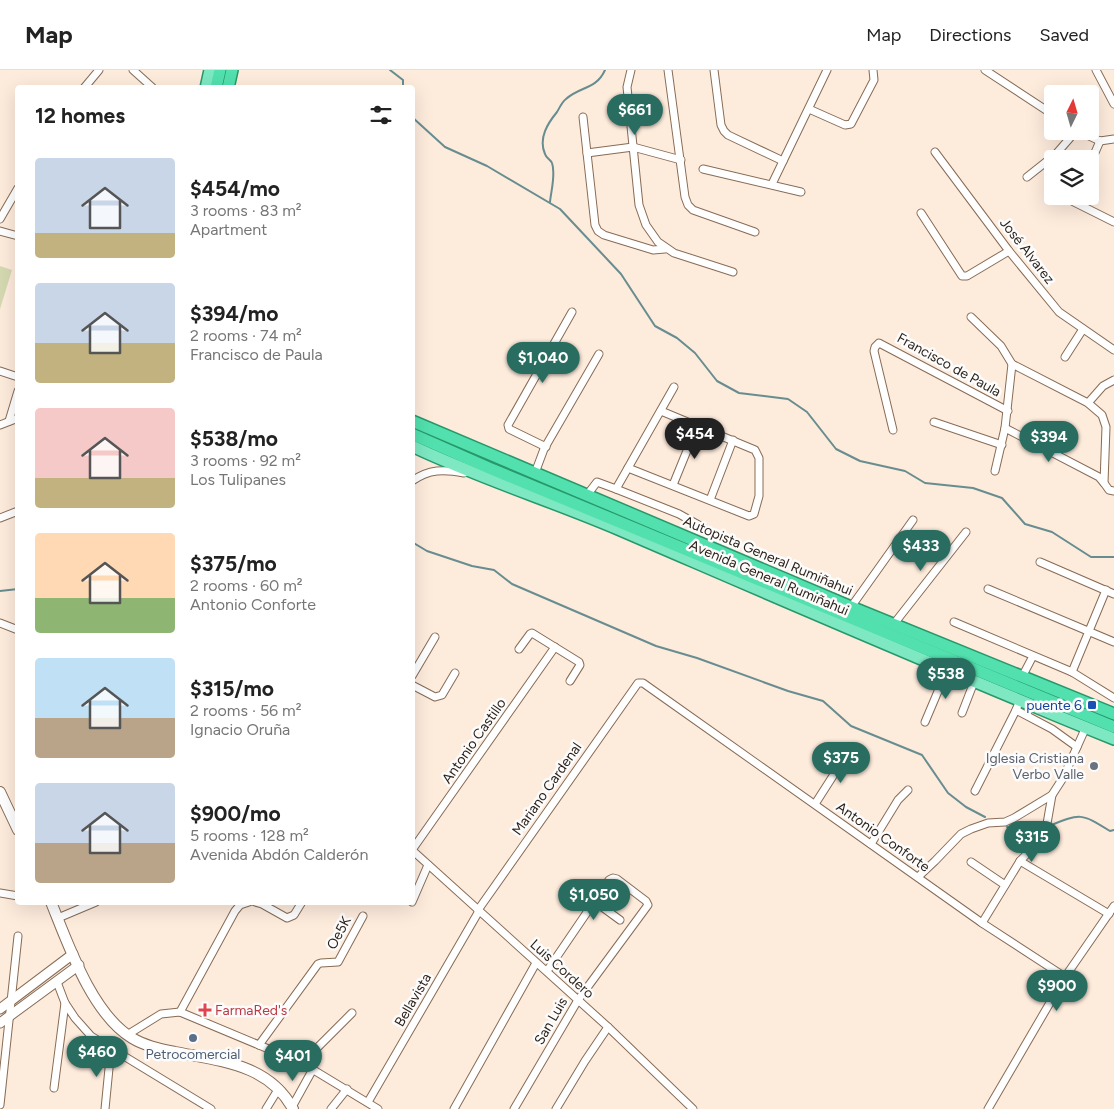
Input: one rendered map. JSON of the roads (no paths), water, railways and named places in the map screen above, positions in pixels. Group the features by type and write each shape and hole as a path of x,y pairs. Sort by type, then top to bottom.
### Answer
{"highway":[{"path":"217,85 220,70"},
{"path":"229,85 232,70"},
{"name":"Autopista General Rumiñahui","path":"415,422 851,607 1109,712"},
{"name":"Autopista General Rumiñahui","path":"415,435 489,468 1114,727"}],"main road":[{"path":"207,85 210,70"},
{"name":"Avenida General Rumiñahui","path":"415,447 479,475 614,528 947,670 1018,705 1114,739"},
{"path":"0,792 15,824"},
{"path":"52,905 73,954 98,1004 110,1020 127,1035 150,1046 242,1066 265,1077 279,1088 293,1108"}],"street":[{"path":"88,85 99,70"},
{"path":"133,70 150,85"},
{"path":"631,70 627,87 639,205 646,225 665,249 733,272"},
{"path":"668,70 685,197 688,205 693,210 756,232"},
{"path":"714,70 721,125 724,131 728,135 783,161"},
{"path":"772,184 827,70"},
{"path":"809,108 845,125 850,124 874,80 873,70"},
{"path":"985,70 1044,109"},
{"path":"1096,70 1114,104"},
{"path":"583,117 595,225 598,231 604,235 653,250 665,249"},
{"path":"1096,150 1100,141 1114,139"},
{"path":"1027,177 1056,154 1069,140"},
{"path":"586,153 633,147 681,160"},
{"name":"José Alvarez","path":"936,152 1009,251 1059,312 1114,350"},
{"path":"703,169 802,192"},
{"path":"0,219 15,193"},
{"path":"1080,205 1114,222"},
{"path":"921,213 962,276 967,276 1009,251"},
{"path":"0,231 15,235"},
{"path":"546,447 509,428 508,425 572,312"},
{"path":"971,317 1002,346 1012,364 1088,403 1102,415 1106,427 1104,483"},
{"path":"1065,357 1084,329"},
{"name":"Francisco de Paula","path":"893,430 874,351 876,344 879,342 1008,411"},
{"path":"535,473 546,447 599,354"},
{"path":"995,471 1008,411 1012,364"},
{"path":"0,371 15,376"},
{"path":"1088,403 1103,386 1114,380"},
{"path":"616,489 674,387"},
{"path":"9,421 15,401"},
{"path":"628,468 749,516 754,514 759,496 760,458 755,450 661,411"},
{"path":"0,425 15,419"},
{"path":"934,422 1002,445"},
{"path":"672,485 697,426"},
{"path":"1005,428 1098,477 1112,490"},
{"path":"710,500 733,440"},
{"path":"415,479 422,474 435,470 451,470 479,475"},
{"path":"587,495 597,482 679,514 704,528"},
{"path":"0,518 15,512"},
{"path":"851,607 913,520"},
{"path":"893,624 966,532"},
{"path":"1040,562 1114,594"},
{"path":"988,589 1114,642"},
{"path":"1072,672 1106,590"},
{"path":"0,622 15,629"},
{"path":"954,622 1072,672 1114,700 1109,712"},
{"path":"518,649 532,633 555,647 579,662 580,665 570,681"},
{"path":"415,671 435,637"},
{"name":"Antonio Castillo","path":"415,846 555,647"},
{"path":"1022,677 1033,656"},
{"path":"926,722 947,670"},
{"path":"415,687 435,697 442,695 455,673"},
{"path":"962,713 974,682"},
{"name":"Antonio Conforte","path":"638,683 643,683 982,923 1065,978"},
{"name":"Mariano Cardenal","path":"478,911 638,683"},
{"path":"975,792 1018,705 1078,747"},
{"path":"918,877 961,834 988,824 1005,822 1052,794 1063,778 1086,728"},
{"path":"815,804 847,754 852,750 859,751"},
{"path":"871,844 898,800 908,790"},
{"path":"982,923 1020,861 1045,835 1052,794"},
{"name":"Luis Cordero","path":"415,853 608,1027 693,1109"},
{"path":"1020,861 1109,914"},
{"path":"971,862 1005,885"},
{"path":"415,896 428,865"},
{"name":"San Luis","path":"514,1109 578,1000 648,905 646,901 613,878 609,880 594,901"},
{"path":"0,894 15,896"},
{"path":"547,971 594,901 620,920"},
{"path":"58,918 89,905"},
{"path":"180,1012 240,905"},
{"path":"264,905 287,918 294,915 300,905"},
{"path":"988,1109 1065,978 1114,906"},
{"name":"Bellavista","path":"368,1102 478,911"},
{"name":"Oe5K","path":"259,1045 318,964 321,962 338,962 363,916"},
{"path":"0,1105 4,1020 10,1001 18,936"},
{"path":"0,1009 73,954"},
{"path":"454,1109 536,963"},
{"path":"4,1020 79,966"},
{"path":"57,982 65,1003 83,1028 111,1048 211,1109"},
{"path":"54,1088 65,1003"},
{"path":"127,1035 161,1014 180,1012 302,1063 378,1109"},
{"path":"302,1063 352,1013"},
{"path":"556,1109 584,1061 608,1027"},
{"path":"104,1109 111,1048"},
{"path":"293,1108 313,1069"},
{"path":"266,1109 279,1088"},
{"path":"331,1109 347,1089"}],"waterway":[{"path":"390,70 403,80 403,85"},
{"path":"550,202 554,172 552,163 543,148 545,131 565,100 592,85 605,70"},
{"path":"415,120 445,147 487,166 560,209 621,274 655,326 677,338 695,353 717,381 739,393 788,399 807,412 836,449 860,461 905,471 925,483 973,488 1002,498 1025,524 1052,532 1091,557 1114,557"},
{"path":"415,544 427,551 472,566 494,570 512,584 656,646 823,701 851,726 922,755 948,793 966,807 985,817"},
{"path":"0,591 15,589"},
{"path":"1049,826 1075,817 1081,817 1093,821 1110,831 1114,830"},
{"path":"1007,827 1030,833 1040,829"}],"place":[{"name":"puente 6","path":"1092,705"},
{"name":"Iglesia Cristiana Verbo Valle","path":"1094,766"},
{"name":"FarmaRed's","path":"205,1010"},
{"name":"Petrocomercial","path":"193,1038"}]}
